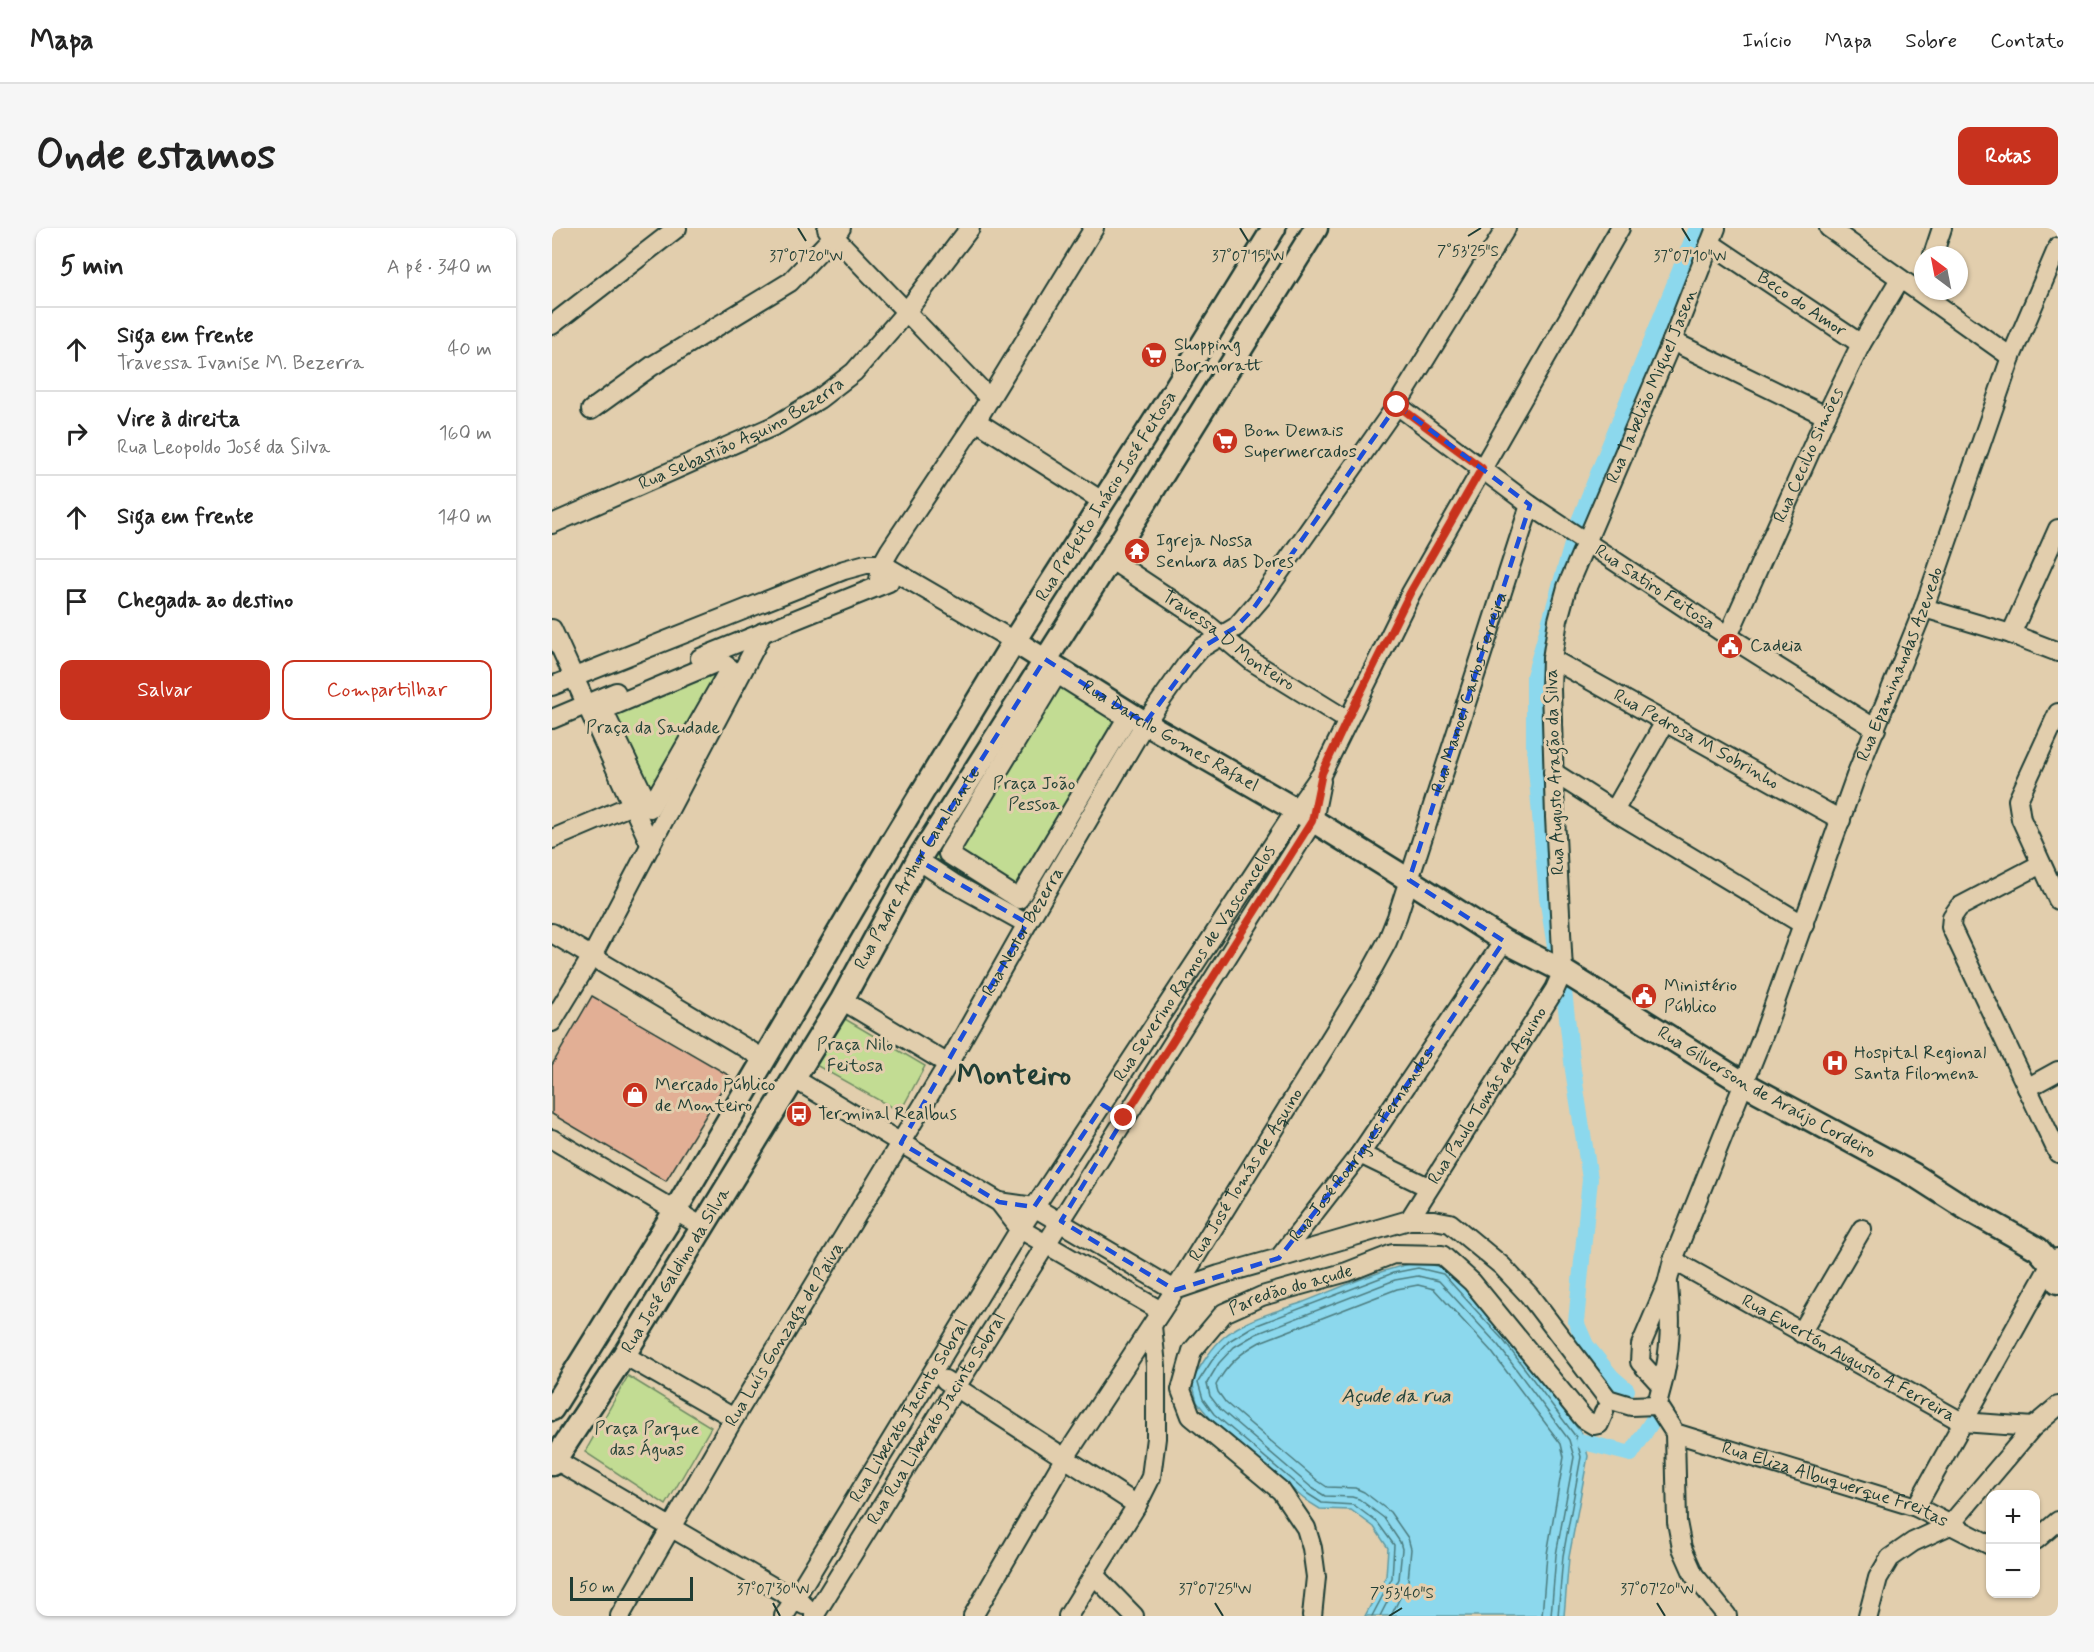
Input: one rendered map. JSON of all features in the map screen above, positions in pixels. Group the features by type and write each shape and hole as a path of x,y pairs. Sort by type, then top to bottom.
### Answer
{"main road":[{"path":"1276,228 1311,236"},
{"name":"Rua Prefeito Inácio José Feitosa","path":"1014,641 1276,228"},
{"name":"Rua Prefeito Inácio José Feitosa","path":"1045,659 1311,236"},
{"path":"1225,308 1255,326"},
{"path":"1173,392 1202,410"},
{"name":"Rua Darcilo Gomes Rafael","path":"1014,641 1045,659 1136,721 1304,816"},
{"name":"Rua Padre Arthur Cavalcante","path":"764,1059 1014,641"},
{"name":"Rua Padre Arthur Cavalcante","path":"793,1078 842,1000 918,860 1045,659"},
{"name":"Rua Gilverson de Araújo Cordeiro","path":"1304,816 1410,880 1504,941 1563,971 1743,1083 1914,1175 1964,1207 2038,1249 2056,1268"},
{"name":"Rua José Galdino da Silva","path":"552,1409 675,1211 764,1059"},
{"name":"Rua José Galdino da Silva","path":"553,1461 624,1355 793,1078"}],"street":[{"path":"552,325 677,228"},
{"name":"Rua Sebastião Aquino Bezerra","path":"552,524 776,425 819,399 854,372 906,312 970,228"},
{"path":"878,585 882,564 990,399 1094,228"},
{"path":"1136,721 1058,674 948,854 1019,899 1136,721 1201,648 1236,627 1253,609 1397,405 1506,228"},
{"path":"1304,816 1347,720 1410,593 1620,228"},
{"path":"1829,228 1900,279 1914,285"},
{"path":"1936,246 1942,228"},
{"path":"591,410 652,366 790,282 833,231 906,312 990,399"},
{"name":"Rua Tabelião Miguel Jasen","path":"1587,542 1672,341 1713,235"},
{"name":"Beco do Amor","path":"1713,235 1862,344"},
{"name":"Rua Epaminandas Azevedo","path":"1667,1284 1673,1260 1804,925 1857,773 1924,608 2011,357 2058,247"},
{"name":"Rua Cecilio Simões","path":"1728,636 1826,416 1862,344 1900,279"},
{"path":"1937,300 2011,357"},
{"path":"1672,341 1826,416"},
{"name":"Rua Satiro Feitosa","path":"1397,405 1530,505 1728,636 1876,729"},
{"path":"976,421 1102,501"},
{"name":"Rua Manoel Carlos Ferreira","path":"1410,880 1530,505"},
{"path":"2011,634 2058,529"},
{"name":"Rua Augusto Aragão da Silva","path":"1563,971 1553,772 1552,659 1558,620 1567,587 1587,542"},
{"name":"Travessa D Monteiro","path":"1110,559 1221,634 1253,662 1347,720"},
{"path":"552,687 844,570 866,564 882,564 1014,641"},
{"path":"552,718 905,576"},
{"path":"753,608 763,632"},
{"path":"1924,608 2011,634 2058,652"},
{"path":"552,628 651,846"},
{"path":"552,1022 591,958 763,632"},
{"name":"Rua Pedrosa M Sobrinho","path":"1552,659 1841,819"},
{"path":"720,661 730,668 662,788 650,808 603,710 720,661"},
{"path":"2058,713 2018,800 2021,819 2058,900"},
{"name":"Rua Nestor Bezerra","path":"901,1143 1027,924 1136,721"},
{"path":"1614,812 1665,722"},
{"path":"1553,772 1614,812 1804,925"},
{"path":"552,839 632,805"},
{"name":"Rua Severino Ramos de Vasconcelos","path":"1034,1207 1304,816"},
{"name":"Rua Severino Ramos de Vasconcelos","path":"1061,1221 1304,816"},
{"path":"918,860 953,883 1027,924"},
{"path":"2041,864 1959,907 1954,912 1951,921 1955,937 2058,1153"},
{"name":"Rua José Tomás de Aquino","path":"1064,1459 1175,1290 1363,986 1387,942 1410,880"},
{"path":"552,933 764,1059"},
{"name":"Rua José Rodrigues Fernandes","path":"1175,1290 1279,1258 1360,1154 1504,941"},
{"name":"Rua Paulo Tomás de Aquino","path":"1409,1220 1555,989 1563,971"},
{"path":"842,1000 948,1064"},
{"path":"2027,1088 2058,1071"},
{"path":"793,1078 999,1202 1020,1229 1156,1319 1156,1438 1151,1477 1137,1505 1068,1616"},
{"path":"1103,1105 1124,1118"},
{"path":"552,1139 703,1227"},
{"name":"Rua Luís Gonzaga de Paiva","path":"621,1616 734,1418 901,1143"},
{"path":"1360,1154 1428,1187"},
{"path":"999,1202 1034,1207 1175,1290"},
{"name":"Rua Liberato Jacinto Sobral","path":"784,1616 1034,1207"},
{"path":"1279,1258 1409,1220 1434,1220 1450,1223 1502,1266 1529,1295 1608,1399 1631,1406 1657,1405"},
{"name":"Rua Rua Liberato Jacinto Sobral","path":"815,1614 1061,1221"},
{"path":"1801,1333 1862,1229"},
{"name":"Paredão do açude","path":"1312,1616 1316,1577 1312,1548 1306,1528 1281,1491 1191,1416 1181,1390 1192,1351 1224,1313 1262,1296 1347,1272 1393,1254 1442,1255 1472,1282 1584,1419 1594,1425 1599,1424 1604,1412"},
{"name":"Rua Ewertón Augusto A Ferreira","path":"1673,1260 1962,1422 2032,1427"},
{"path":"1916,1507 1962,1422 2056,1268"},
{"path":"1661,1385 1642,1366 1640,1350 1667,1284"},
{"path":"1667,1284 1670,1323 1665,1374 1657,1405 1675,1433 1677,1522 1682,1548 1694,1575 1727,1616"},
{"path":"624,1355 734,1418"},
{"path":"933,1373 1137,1505"},
{"path":"1868,1616 1878,1578 1890,1558 1913,1542 1950,1525 2032,1427 2058,1407"},
{"name":"Rua Eliza Albuquerque Freitas","path":"1675,1433 1916,1507 1988,1544"},
{"path":"973,1616 1064,1459"},
{"path":"553,1461 794,1599 815,1614"},
{"path":"2040,1537 2058,1521"},
{"path":"1094,1575 1134,1616"}],"highlighted area":[{"path":"1397,405 1530,505 1409,880 1504,941 1360,1154 1279,1258 1175,1290 1061,1221 1124,1118 1103,1105 1034,1207 999,1202 901,1143 1027,923 918,860 1045,659 1145,723 1201,648 1236,627 1253,609"}],"green space":[{"name":"Praça da Saudade","path":"720,661 730,668 650,808 603,710"},
{"name":"Praça João Pessoa","path":"1048,668 1138,726 1025,913 930,863"},
{"name":"Praça Nilo Feitosa","path":"845,1019 925,1066 900,1112 814,1064"},
{"name":"Praça Parque das Águas","path":"628,1376 711,1427 666,1505 585,1452"}],"water":[{"name":"Açude da rua","path":"1419,1262 1446,1268 1508,1337 1582,1434 1588,1456 1569,1557 1564,1616 1365,1616 1386,1576 1388,1548 1374,1527 1351,1510 1320,1509 1304,1499 1210,1418 1197,1402 1192,1381 1211,1351 1233,1330 1261,1316 1359,1280"}],"building":[{"name":"Mercado Público de Monteiro","path":"592,996 730,1076 666,1181 552,1114 552,1065"}],"waterway":[{"path":"1577,526 1697,228"},
{"path":"1555,947 1547,897 1534,745 1534,676 1573,541"},
{"path":"1564,991 1573,1070 1590,1179 1576,1322 1586,1345 1612,1377 1627,1390"},
{"path":"1584,1442 1631,1454 1653,1420"}],"place":[{"name":"Shopping Bormoratt","path":"1154,355"},
{"name":"Bom Demais Supermercados","path":"1225,441"},
{"name":"Igreja Nossa Senhora das Dores","path":"1137,551"},
{"name":"Cadeia","path":"1730,646"},
{"name":"Ministério Público","path":"1644,996"},
{"name":"Hospital Regional Santa Filomena","path":"1835,1063"},
{"name":"Mercado Público de Monteiro","path":"635,1095"},
{"name":"Terminal Realbus","path":"799,1114"}],"district":[{"name":"Monteiro","path":"1014,1075"}],"route":[{"path":"1124,1118 1312,821 1322,773 1347,720 1410,593 1482,468 1397,405"}]}
